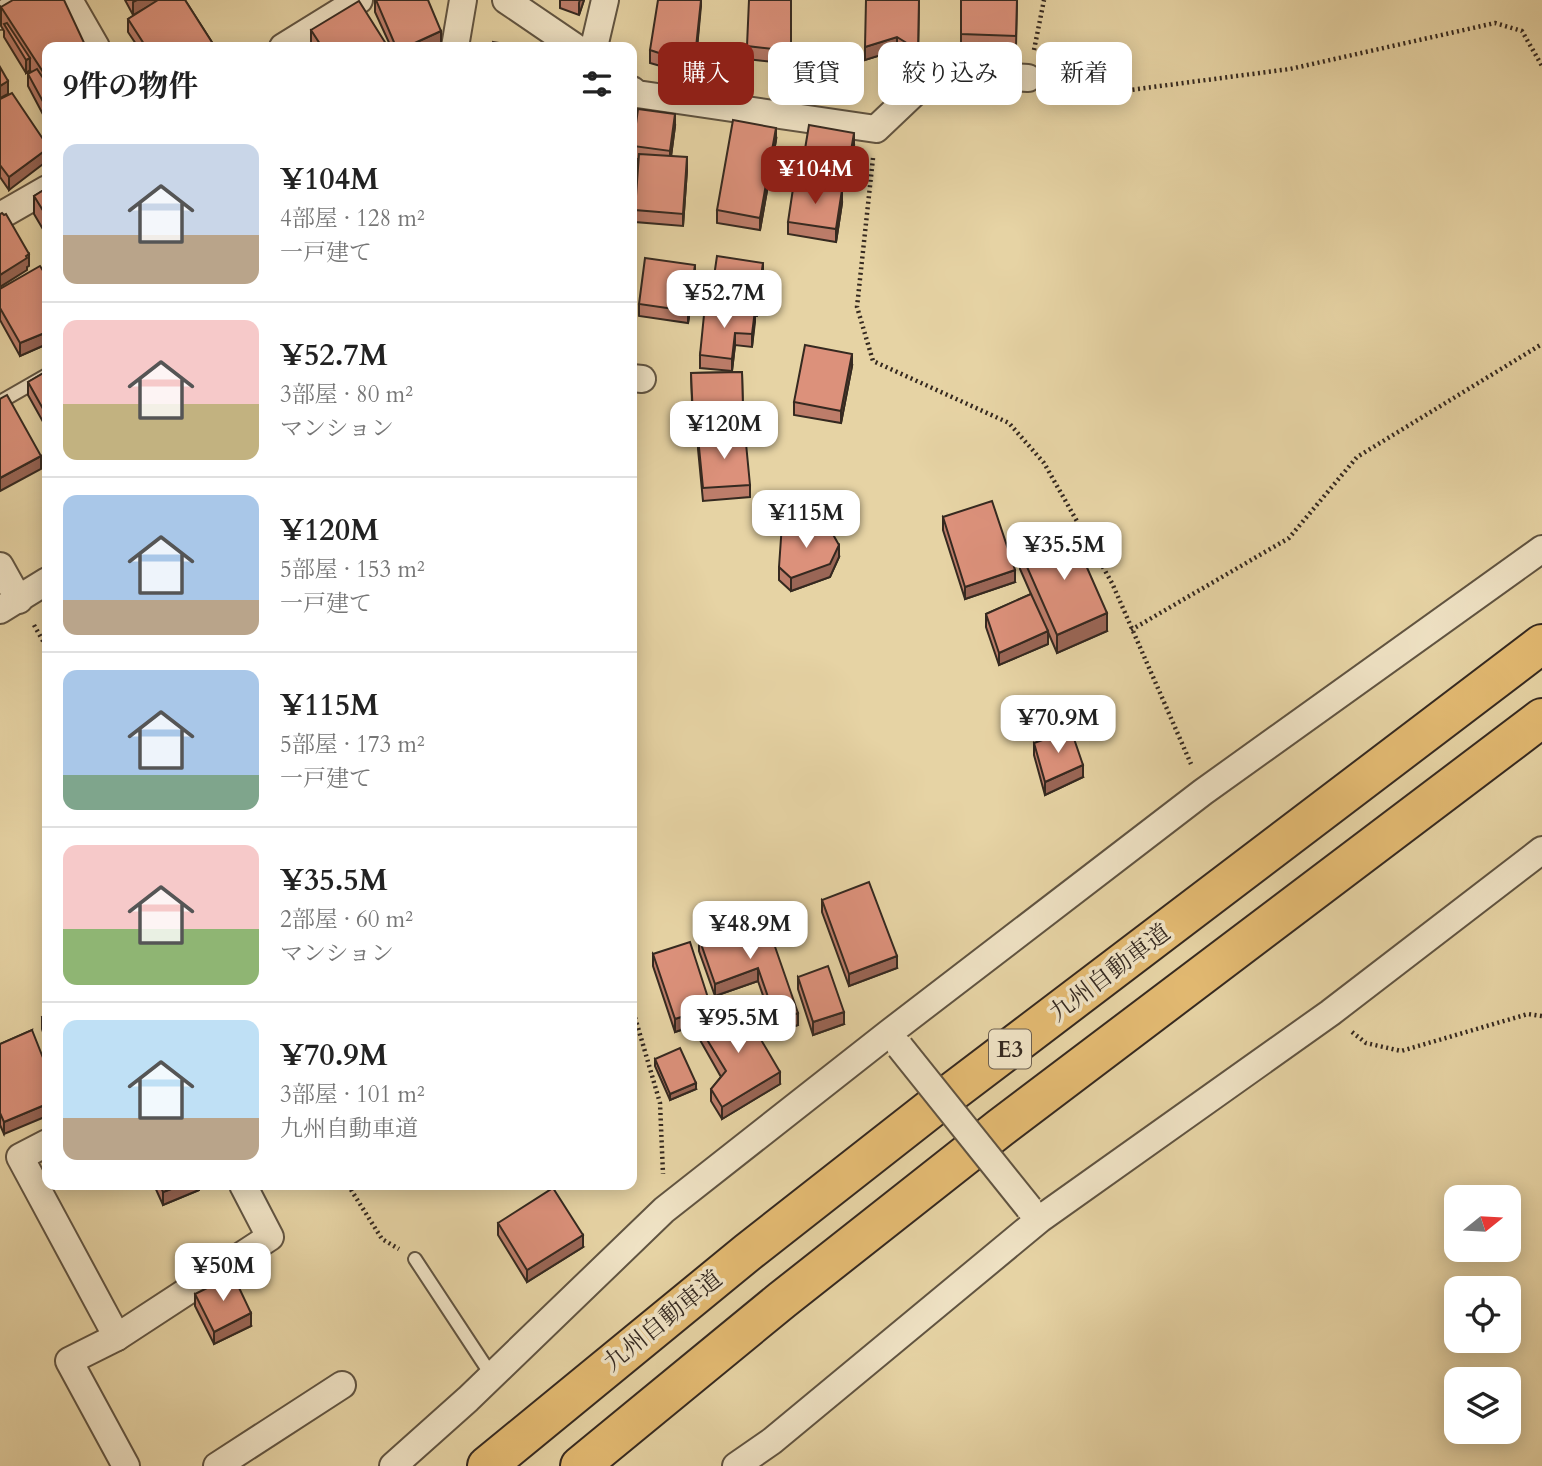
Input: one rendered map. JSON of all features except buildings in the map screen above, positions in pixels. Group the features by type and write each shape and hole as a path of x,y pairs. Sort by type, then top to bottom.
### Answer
{"highway":[{"name":"九州自動車道","path":"486,1466 748,1252 889,1142 1542,644"},
{"name":"E3","path":"580,1466 782,1300 989,1136 1542,718"}],"street":[{"path":"0,16 27,0"},
{"path":"69,0 93,42"},
{"path":"291,42 359,0"},
{"path":"456,42 463,0"},
{"path":"506,0 568,42"},
{"path":"594,42 605,0"},
{"path":"637,94 876,130 936,73 1028,78"},
{"path":"0,216 42,192"},
{"path":"393,1466 492,1376 664,1210 895,1040 1203,792 1542,549"},
{"path":"0,566 9,605 42,584"},
{"path":"736,1466 772,1441 1034,1213 1330,1013 1542,850"},
{"path":"895,1040 1034,1213"},
{"path":"42,1146 20,1157 117,1337"},
{"path":"126,1466 69,1361 117,1337 270,1237 246,1190"},
{"path":"217,1466 342,1385"}],"lane":[{"path":"0,402 42,378"},
{"path":"415,1259 492,1376"}],"path":[{"path":"1044,0 1028,78 1092,96 1290,69 1495,23 1522,31 1542,66"},
{"path":"876,130 857,307 873,361 1009,423 1044,463 1112,583 1203,792"},
{"path":"1131,630 1289,538 1357,457 1542,344"},
{"path":"1330,1013 1366,1043 1401,1051 1528,1014 1542,1016"},
{"path":"637,1024 660,1102 664,1210"},
{"path":"351,1190 382,1239 415,1259"}]}
